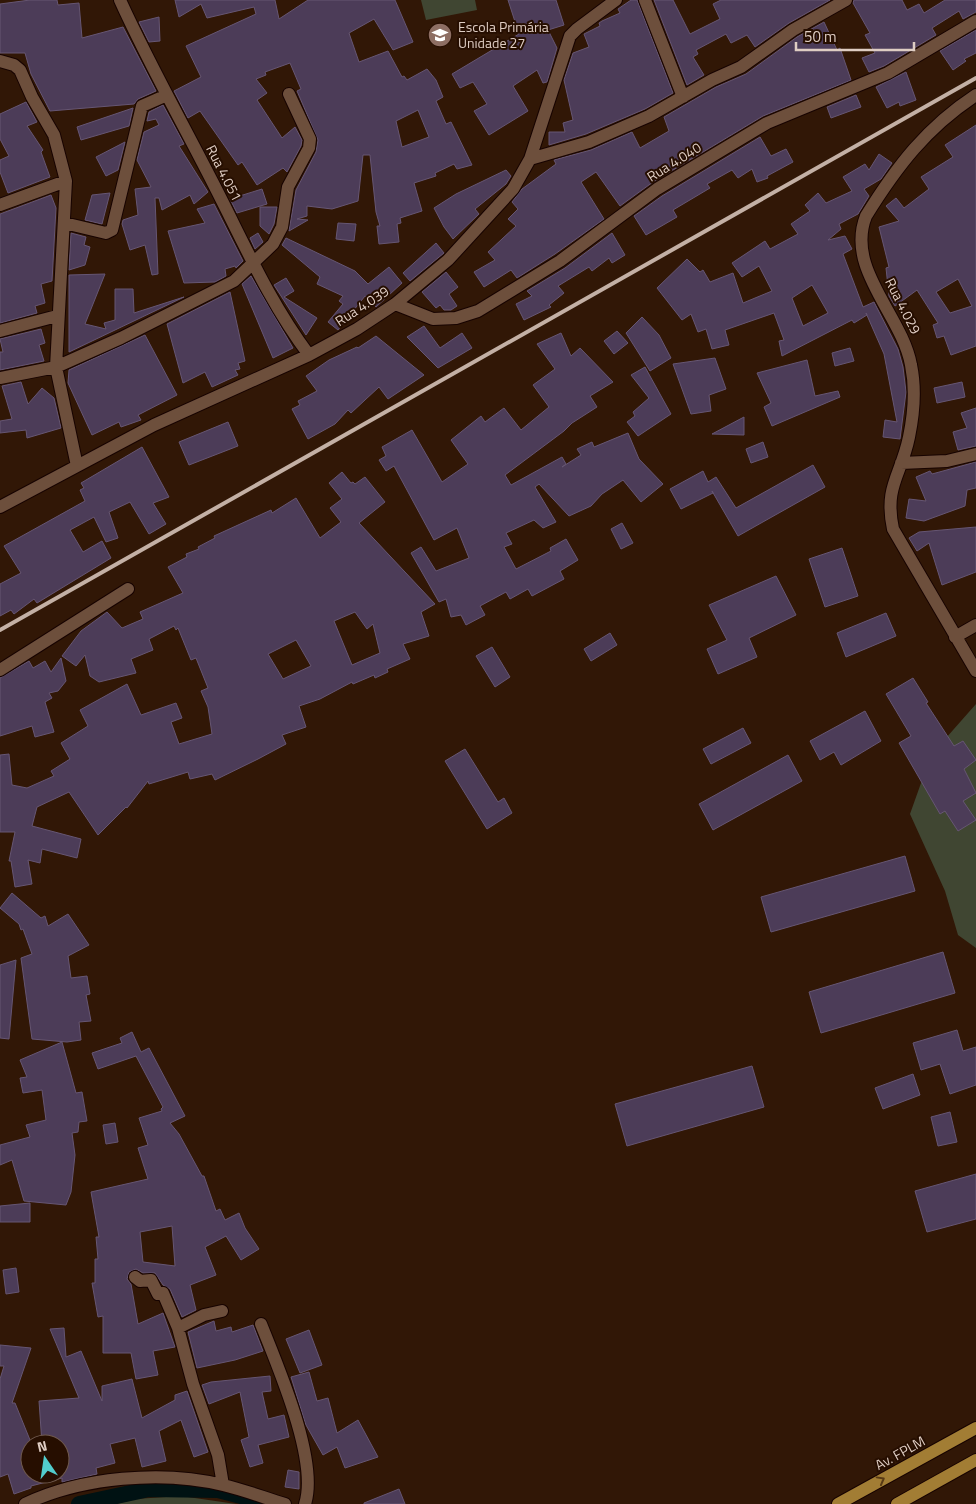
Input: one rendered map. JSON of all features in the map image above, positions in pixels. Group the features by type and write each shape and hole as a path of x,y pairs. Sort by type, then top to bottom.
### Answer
{"main road":[{"name":"Av. FPLM","path":"838,1504 976,1428"},
{"path":"897,1504 976,1460"}],"street":[{"name":"Rua 4.051","path":"120,0 252,262 278,310 309,355"},
{"name":"Rua 4.039","path":"0,507 154,425 309,355 357,329 395,304 448,260 513,189 530,159 570,36 616,0"},
{"path":"645,0 683,97"},
{"path":"530,159 589,142 650,116 712,80 741,67 793,30 846,0"},
{"name":"Rua 4.040","path":"395,304 433,319 456,318 478,311 560,261 658,189 767,123 888,73 976,21"},
{"path":"0,61 14,65 20,70 32,97 54,135 66,181 57,316 56,367 77,466"},
{"path":"0,378 56,367 122,338 234,281 273,244 282,227 288,187 309,148 310,139 289,94"},
{"path":"64,222 110,233 142,106 167,95"},
{"name":"Rua 4.029","path":"976,95 949,113 914,149 876,199 862,228 862,255 872,279 901,332 911,362 915,398 909,437 891,489 889,508 893,529 976,671"},
{"path":"0,205 66,181"},
{"path":"0,330 57,316"},
{"path":"901,463 947,461 976,454"},
{"path":"0,670 128,589"},
{"path":"955,637 976,625"},
{"path":"134,1277 140,1282 151,1280 158,1294 163,1293 178,1328 193,1384 218,1455 223,1484"},
{"path":"178,1328 204,1315 222,1311"},
{"path":"261,1324 286,1385 309,1467 305,1504"},
{"path":"25,1504 108,1480 167,1476 223,1484 286,1504"}],"green space":[{"path":"421,0 475,0 477,10 426,20"},
{"path":"976,704 976,948 958,935 945,891 910,814 931,755"},
{"path":"181,1496 236,1504 116,1504 135,1499"}],"building":[{"path":"30,0 57,0 58,5 79,3 82,38 123,27 156,91 138,99 134,104 50,111 31,74 25,53 0,53 0,4"},
{"path":"175,0 275,0 279,19 308,0 395,0 413,42 393,50 374,19 349,33 359,62 388,51 402,77 404,76 407,80 427,69 436,80 443,97 436,101 446,124 451,122 472,165 457,169 454,164 435,173 436,176 414,183 422,211 400,218 401,223 397,224 399,242 379,244 377,226 380,226 376,212 370,155 363,155 358,201 332,209 307,206 307,216 297,219 308,220 289,231 296,190 316,152 318,140 297,91 301,89 290,63 265,72 266,75 256,79 267,93 257,100 282,138 295,127 302,140 301,146 287,172 283,168 257,185 242,162 238,165 200,111 188,118 174,91 201,77 186,46 256,14 254,7 207,18 201,4 179,17","holes":["418,110 429,137 402,147 396,121"]},
{"path":"508,0 556,0 564,25 548,30 557,48 547,82 543,83 537,70 513,86 528,111 489,135 474,111 487,104 473,82 460,88 452,74 519,34"},
{"path":"631,0 637,0 673,93 645,109 586,134 549,145 549,132 565,132 563,123 573,120 564,80 573,53 589,47 584,34 600,26 599,23 602,21 620,13 618,9"},
{"path":"654,0 673,0 690,34 720,19 713,4 721,0 830,0 789,23 755,47 747,35 731,43 726,34 696,50 698,54 693,57 704,75 687,85"},
{"path":"854,0 902,0 907,10 919,4 924,13 945,0 976,0 976,12 963,19 959,11 932,28 936,35 884,66 869,72 862,58 875,53 865,35 870,33 853,3"},
{"path":"159,17 160,41 149,42 139,22"},
{"path":"824,22 837,50 840,48 851,80 763,116 653,182 620,206 596,172 581,182 604,219 517,278 511,270 484,287 474,272 495,260 488,252 516,226 508,219 518,209 512,202 522,189 556,164 554,160 591,150 632,132 640,148 669,131 664,117 716,87 746,74 797,37"},
{"path":"976,30 976,53 964,59 966,61 953,70 940,51"},
{"path":"906,72 916,100 900,106 899,102 887,108 876,87"},
{"path":"856,95 861,107 831,118 827,107"},
{"path":"26,102 37,122 27,126 43,150 41,152 50,177 8,193 0,172 0,160 9,156 0,139 0,114"},
{"path":"163,105 184,144 179,146 208,192 194,204 190,195 162,210 159,198 155,198 158,274 152,275 145,245 130,250 122,224 123,220 138,215 135,189 151,187 137,160 144,132 159,125 156,119 147,121 149,112"},
{"path":"133,108 129,126 81,140 77,127"},
{"path":"976,125 976,346 951,355 944,336 937,338 933,325 938,323 917,290 895,306 889,296 886,268 889,267 879,227 899,221 886,206 896,198 904,208 929,189 921,177 953,157 945,145","holes":["958,279 972,306 950,313 936,292"]},
{"path":"760,137 771,156 786,149 793,162 767,176 768,178 757,182 752,169 738,178 732,170 707,184 710,188 673,210 677,217 646,235 634,216 662,196"},
{"path":"125,142 118,170 106,176 96,157"},
{"path":"879,154 892,163 881,179 864,189 869,196 858,214 839,224 841,229 828,240 845,236 852,249 843,254 863,307 874,302 898,349 903,367 906,392 900,439 883,437 885,420 897,422 884,354 867,315 854,323 852,320 782,356 779,341 784,340 774,313 725,330 729,345 712,349 706,329 698,332 691,314 682,320 657,288 687,259 700,272 703,270 710,282 733,273 743,303 772,291 759,266 742,277 732,263 765,241 770,249 798,234 791,224 810,211 805,205 818,193 826,203 852,191 843,177 865,164 869,170","holes":["812,285 828,313 803,326 792,298"]},
{"path":"506,170 511,176 506,184 475,209 479,214 453,239 434,208 456,194"},
{"path":"262,189 267,204 237,213 230,199"},
{"path":"110,193 102,224 85,220 92,195"},
{"path":"51,195 56,208 52,281 41,284 45,303 35,306 37,313 0,323 0,214"},
{"path":"214,204 243,261 236,268 235,266 225,269 226,276 215,282 184,283 168,231 205,223 197,209"},
{"path":"260,207 277,207 274,224 269,234 260,226"},
{"path":"338,223 356,224 354,241 336,239"},
{"path":"71,233 86,237 84,245 90,247 85,265 69,270"},
{"path":"258,233 263,242 255,249 250,238"},
{"path":"612,233 625,255 612,263 609,258 592,271 589,267 558,286 564,293 549,305 551,307 524,320 516,304 532,296 527,291 565,268"},
{"path":"286,238 355,271 368,284 389,267 402,283 376,307 365,296 338,330 328,322 343,304 339,301 343,296 317,284 320,277 282,245"},
{"path":"436,243 444,253 410,281 403,273"},
{"path":"446,272 458,287 449,294 457,306 451,310 444,310 440,305 436,308 422,292"},
{"path":"105,274 85,324 106,329 104,323 115,320 115,289 133,289 134,313 184,297 69,352 69,275"},
{"path":"251,276 293,348 273,358 242,284"},
{"path":"286,278 294,291 284,297 317,318 306,335 274,285"},
{"path":"230,292 245,361 238,363 240,369 235,370 238,375 212,387 205,372 183,383 167,324"},
{"path":"642,317 659,335 671,358 650,371 626,333"},
{"path":"424,326 440,348 462,333 472,348 438,368 407,337"},
{"path":"41,329 45,343 39,345 44,361 0,370 0,352 3,352 0,339"},
{"path":"617,331 628,343 614,354 604,341"},
{"path":"561,333 571,356 580,348 613,382 590,396 597,407 572,423 505,475 511,485 562,457 566,464 562,467 581,455 577,449 592,442 594,447 628,433 639,459 663,484 641,502 623,480 602,494 591,506 569,516 539,484 535,487 556,522 543,528 534,520 506,533 512,544 504,547 516,569 551,551 550,548 566,539 578,560 560,571 564,579 532,596 528,589 510,599 506,592 480,606 485,615 466,625 461,615 451,617 446,599 439,602 411,553 421,547 436,571 469,558 457,528 434,540 394,466 386,471 379,460 386,456 382,447 412,430 442,482 468,464 451,440 481,416 485,422 504,408 521,430 549,407 533,385 555,369 537,344"},
{"path":"145,335 177,395 138,415 141,420 121,427 119,422 92,435 68,383 69,370"},
{"path":"376,336 424,375 388,399 379,387 351,413 348,410 335,424 308,439 292,409 300,405 298,401 317,391 306,376 329,360 358,348"},
{"path":"850,348 854,361 835,366 832,353"},
{"path":"715,358 726,389 709,395 711,411 691,414 673,364"},
{"path":"807,360 815,396 838,391 840,397 772,426 764,407 771,403 757,373"},
{"path":"645,367 671,414 638,436 627,422 635,416 633,412 649,398 631,375"},
{"path":"21,382 28,404 42,388 54,398 61,428 27,438 26,430 0,433 0,421 12,419 2,386"},
{"path":"962,382 965,397 937,403 934,388"},
{"path":"976,408 976,446 958,450 953,432 967,428 961,413"},
{"path":"744,417 744,435 712,434"},
{"path":"228,422 238,446 189,465 179,442"},
{"path":"763,442 768,457 751,463 746,449"},
{"path":"142,447 169,497 153,503 166,524 149,534 130,502 109,512 118,538 106,542 94,517 70,530 83,552 102,541 111,558 37,603 34,599 14,614 11,610 0,616 0,584 21,573 4,546 85,501 80,490 84,488 81,483"},
{"path":"976,462 976,488 967,490 965,506 924,521 906,518 909,499 926,501 916,477 930,471 932,474"},
{"path":"813,465 825,487 738,536 712,491 713,493 681,509 670,489 703,471 708,482 716,477 736,508"},
{"path":"342,472 351,483 355,484 365,477 385,502 359,523 435,604 421,612 429,636 403,644 410,659 387,669 388,672 375,678 374,675 353,684 352,682 320,699 299,706 306,727 282,735 286,744 258,759 215,780 212,774 190,779 188,772 149,784 148,781 127,808 98,835 69,792 37,807 32,826 81,839 77,858 42,849 40,863 28,860 32,884 15,887 11,861 9,861 15,832 0,832 0,755 9,754 12,785 27,788 54,776 51,771 70,759 61,743 88,726 80,710 127,684 141,715 176,703 182,718 171,722 179,744 212,734 208,707 201,691 208,688 196,658 191,660 178,628 176,630 174,626 149,639 153,650 131,659 136,673 99,682 90,676 85,655 76,666 62,656 81,631 107,612 122,628 143,619 140,612 183,593 168,567 187,557 186,554 199,549 198,547 215,538 214,536 271,510 272,513 296,498 320,538 341,522 330,508 342,499 329,483","holes":["355,612 367,629 373,624 380,653 352,665 334,621","296,640 311,666 283,679 268,654"]},
{"path":"622,523 633,543 621,549 611,529"},
{"path":"976,527 976,572 942,585 929,543 917,551 909,538 919,532"},
{"path":"842,548 858,596 825,607 809,559"},
{"path":"776,576 796,615 749,638 757,657 718,674 707,649 727,640 709,605"},
{"path":"886,613 896,636 846,657 837,633"},
{"path":"610,633 617,645 591,661 584,649"},
{"path":"492,647 510,677 495,687 476,656"},
{"path":"61,658 66,681 58,691 49,693 52,698 45,702 54,732 35,737 32,726 0,736 0,678 29,661 33,668 45,661 51,672"},
{"path":"913,678 928,702 926,703 954,746 963,741 976,760 964,769 976,793 963,801 976,820 958,831 945,811 940,814 899,743 911,736 886,694"},
{"path":"865,711 881,741 841,765 834,752 820,760 810,741"},
{"path":"743,728 751,743 711,764 703,749"},
{"path":"465,749 498,802 504,798 512,813 487,829 445,761"},
{"path":"788,755 802,781 713,830 699,804"},
{"path":"905,856 915,891 771,932 761,897"},
{"path":"12,893 41,918 45,916 48,926 68,914 89,945 68,956 71,978 87,976 90,994 86,995 91,1021 79,1022 81,1040 67,1042 32,1039 21,958 32,954 23,929 21,930 19,924 0,908"},
{"path":"943,952 955,993 821,1033 809,992"},
{"path":"16,960 9,1039 0,1038 0,965"},
{"path":"957,1030 963,1051 976,1047 976,1085 950,1094 940,1064 921,1070 913,1043"},
{"path":"132,1032 141,1052 149,1048 185,1116 170,1123 179,1134 202,1176 204,1176 216,1211 220,1209 225,1220 239,1213 245,1228 259,1249 241,1260 226,1236 205,1247 216,1275 190,1285 196,1310 182,1317 170,1289 163,1285 155,1273 143,1273 136,1269 129,1272 127,1279 131,1284 138,1324 163,1313 175,1347 153,1351 158,1375 136,1379 131,1353 103,1353 103,1316 98,1317 92,1283 95,1283 95,1259 98,1259 96,1237 99,1237 91,1192 148,1179 138,1148 148,1145 139,1118 162,1111 163,1107 136,1056 98,1069 92,1053 122,1043 120,1038","holes":["172,1226 175,1266 143,1262 140,1232"]},
{"path":"62,1042 76,1093 82,1092 87,1121 79,1122 78,1132 72,1133 75,1155 71,1192 66,1205 24,1201 12,1160 0,1165 0,1145 30,1137 26,1125 46,1120 42,1090 23,1093 20,1078 27,1077 20,1060"},
{"path":"752,1066 764,1107 627,1146 615,1104"},
{"path":"913,1074 920,1095 883,1109 875,1088"},
{"path":"950,1112 957,1142 938,1146 931,1117"},
{"path":"115,1123 118,1142 106,1144 103,1125"},
{"path":"976,1174 976,1219 927,1232 915,1191"},
{"path":"30,1203 30,1222 0,1222 0,1206"},
{"path":"16,1268 19,1292 6,1294 3,1270"},
{"path":"214,1321 216,1331 231,1327 232,1332 253,1325 263,1351 235,1360 197,1368 188,1332"},
{"path":"64,1328 66,1357 81,1351 102,1401 102,1386 132,1379 142,1418 175,1400 175,1395 187,1391 208,1452 194,1457 181,1420 159,1431 166,1461 142,1467 135,1438 110,1444 115,1463 96,1468 97,1474 70,1480 70,1434 41,1434 39,1401 79,1398 50,1329"},
{"path":"309,1330 322,1365 300,1373 286,1339"},
{"path":"0,1345 31,1348 12,1403 15,1403 28,1434 20,1434 20,1484 39,1484 14,1494 8,1474 0,1477 0,1379 4,1366 0,1366"},
{"path":"309,1372 317,1401 328,1398 337,1433 358,1420 378,1457 345,1468 337,1447 323,1455 306,1425 291,1377"},
{"path":"270,1376 271,1391 262,1392 268,1419 284,1415 289,1437 258,1445 263,1463 250,1467 241,1440 249,1437 240,1392 209,1404 202,1385 211,1382"},
{"path":"288,1470 299,1472 299,1489 285,1487"},
{"path":"399,1489 405,1504 364,1504 364,1503"}],"waterway":[{"path":"79,1504 149,1489 218,1490 256,1500"}],"railway":[{"path":"0,630 976,78"}],"place":[{"name":"Escola Primária Unidade 27","path":"440,35"}]}
